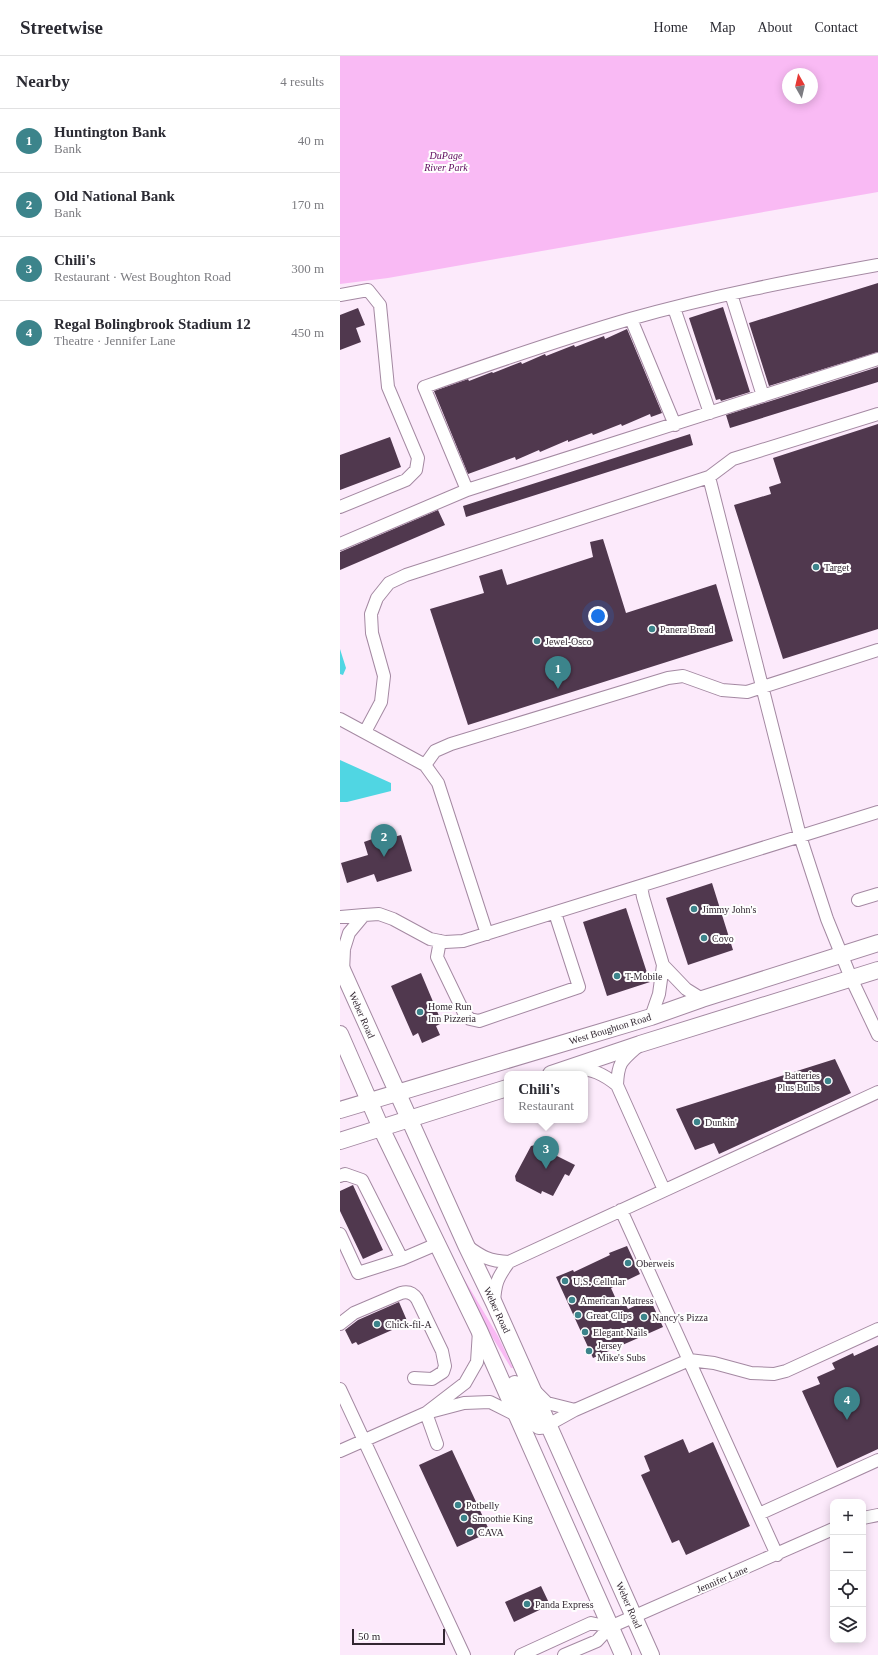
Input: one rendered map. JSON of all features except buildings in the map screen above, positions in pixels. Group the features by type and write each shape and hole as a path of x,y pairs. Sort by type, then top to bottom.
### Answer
{"main road":[{"name":"West Boughton Road","path":"340,1110 651,1017 702,998 878,943"},
{"name":"Weber Road","path":"342,969 466,1245 494,1303 651,1655"},
{"path":"561,1071 640,1044 878,970"},
{"path":"340,1034 381,1128 479,1330 623,1655"},
{"path":"340,1141 504,1089"},
{"path":"493,1361 504,1366 533,1420 539,1426 548,1425"}],"street":[{"path":"466,490 424,387 518,354 631,319 731,294 878,265"},
{"path":"340,295 368,290 380,305 388,387 418,458 416,470 406,480 340,507"},
{"path":"731,294 763,396"},
{"path":"674,308 710,413"},
{"path":"631,319 675,425"},
{"path":"340,544 466,490 675,425 878,359"},
{"path":"365,732 381,702 384,676 372,633 371,614 377,598 389,583 406,575 709,477 733,459 878,414"},
{"path":"709,477 800,836 827,919 851,978 878,1035"},
{"path":"425,765 435,751 451,744 668,678 683,676 722,690 748,692 878,650"},
{"path":"340,718 425,765 438,783 487,934"},
{"path":"340,917 379,914 393,919 430,939 440,941 463,941 878,812"},
{"path":"641,886 642,897 663,965 659,994 651,1017"},
{"path":"858,900 878,894"},
{"path":"440,941 437,957 464,1013 470,1019 479,1021 579,987 555,913"},
{"path":"342,969 344,949 349,933 364,915"},
{"path":"663,965 686,989 702,998"},
{"path":"640,1044 622,1060 618,1071 617,1085 664,1190"},
{"path":"574,1067 593,1070 604,1075 617,1085"},
{"path":"466,1245 481,1257 495,1261 508,1262 878,1092"},
{"path":"340,1176 345,1174 362,1180 402,1259"},
{"path":"621,1210 777,1555"},
{"path":"340,1234 358,1273 402,1259 437,1244"},
{"path":"494,1303 498,1276 508,1262"},
{"path":"340,1324 354,1313 401,1293 408,1292 415,1296 442,1351 445,1366 443,1372 432,1379 414,1378"},
{"path":"548,1425 575,1410 689,1360 714,1363 751,1373 774,1374 786,1371 878,1329"},
{"path":"426,1413 465,1383 477,1362 479,1330"},
{"path":"532,1388 547,1403 575,1410"},
{"path":"340,1389 464,1655"},
{"path":"340,1450 426,1413 464,1403 490,1402 518,1416"},
{"path":"426,1413 437,1444"},
{"path":"759,1514 878,1460"},
{"path":"866,1517 878,1515"},
{"name":"Jennifer Lane","path":"564,1655 597,1641 610,1627 777,1555 830,1530"},
{"path":"521,1655 591,1623 610,1627"}],"green space":[{"name":"DuPage River Park","path":"340,56 878,56 878,192 388,278 340,284"},
{"path":"450,1255 498,1336 513,1368 511,1368 478,1314"}],"water":[{"path":"340,649 346,668 343,675 340,674"},
{"path":"340,760 391,783 391,791 347,802 340,802"}],"place":[{"name":"Target","path":"816,567"},
{"name":"Panera Bread","path":"652,629"},
{"name":"Jewel-Osco","path":"537,641"},
{"name":"Huntington Bank","path":"558,689"},
{"name":"Old National Bank","path":"384,857"},
{"name":"Jimmy John's","path":"694,909"},
{"name":"Covo","path":"704,938"},
{"name":"T-Mobile","path":"617,976"},
{"name":"Home Run Inn Pizzeria","path":"420,1012"},
{"name":"Batteries Plus Bulbs","path":"828,1081"},
{"name":"Dunkin'","path":"697,1122"},
{"name":"Chili's","path":"546,1169"},
{"name":"Oberweis","path":"628,1263"},
{"name":"U.S. Cellular","path":"565,1281"},
{"name":"American Matress","path":"572,1300"},
{"name":"Great Clips","path":"578,1315"},
{"name":"Nancy's Pizza","path":"644,1317"},
{"name":"Chick-fil-A","path":"377,1324"},
{"name":"Elegant Nails","path":"585,1332"},
{"name":"Jersey Mike's Subs","path":"589,1351"},
{"name":"Regal Bolingbrook Stadium 12","path":"847,1420"},
{"name":"Potbelly","path":"458,1505"},
{"name":"Smoothie King","path":"464,1518"},
{"name":"CAVA","path":"470,1532"},
{"name":"Panda Express","path":"527,1604"}]}
